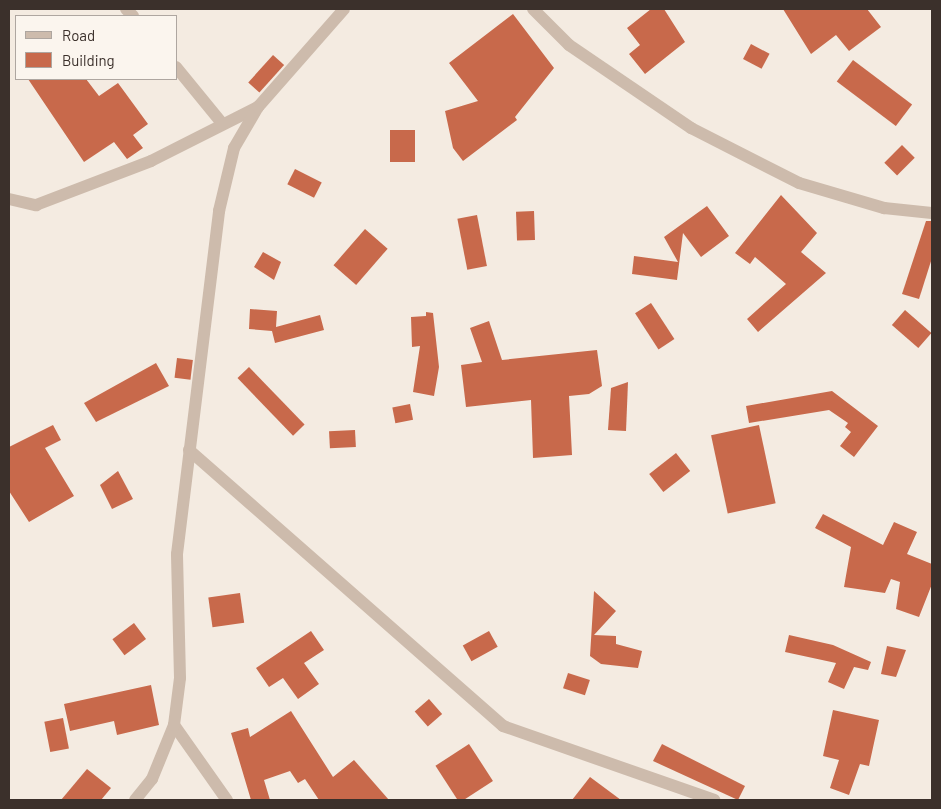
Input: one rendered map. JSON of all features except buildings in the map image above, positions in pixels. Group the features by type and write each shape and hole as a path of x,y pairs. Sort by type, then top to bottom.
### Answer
{"street":[{"path":"135,800 152,779 174,725 180,678 177,554 219,211 234,148 258,107 344,9"},
{"path":"533,9 569,45 691,128 799,183 884,208 932,213"},
{"path":"178,69 221,122"},
{"path":"9,199 36,205 151,161 221,122 258,107"},
{"path":"189,450 503,726 714,800"},
{"path":"174,725 227,800"}]}
